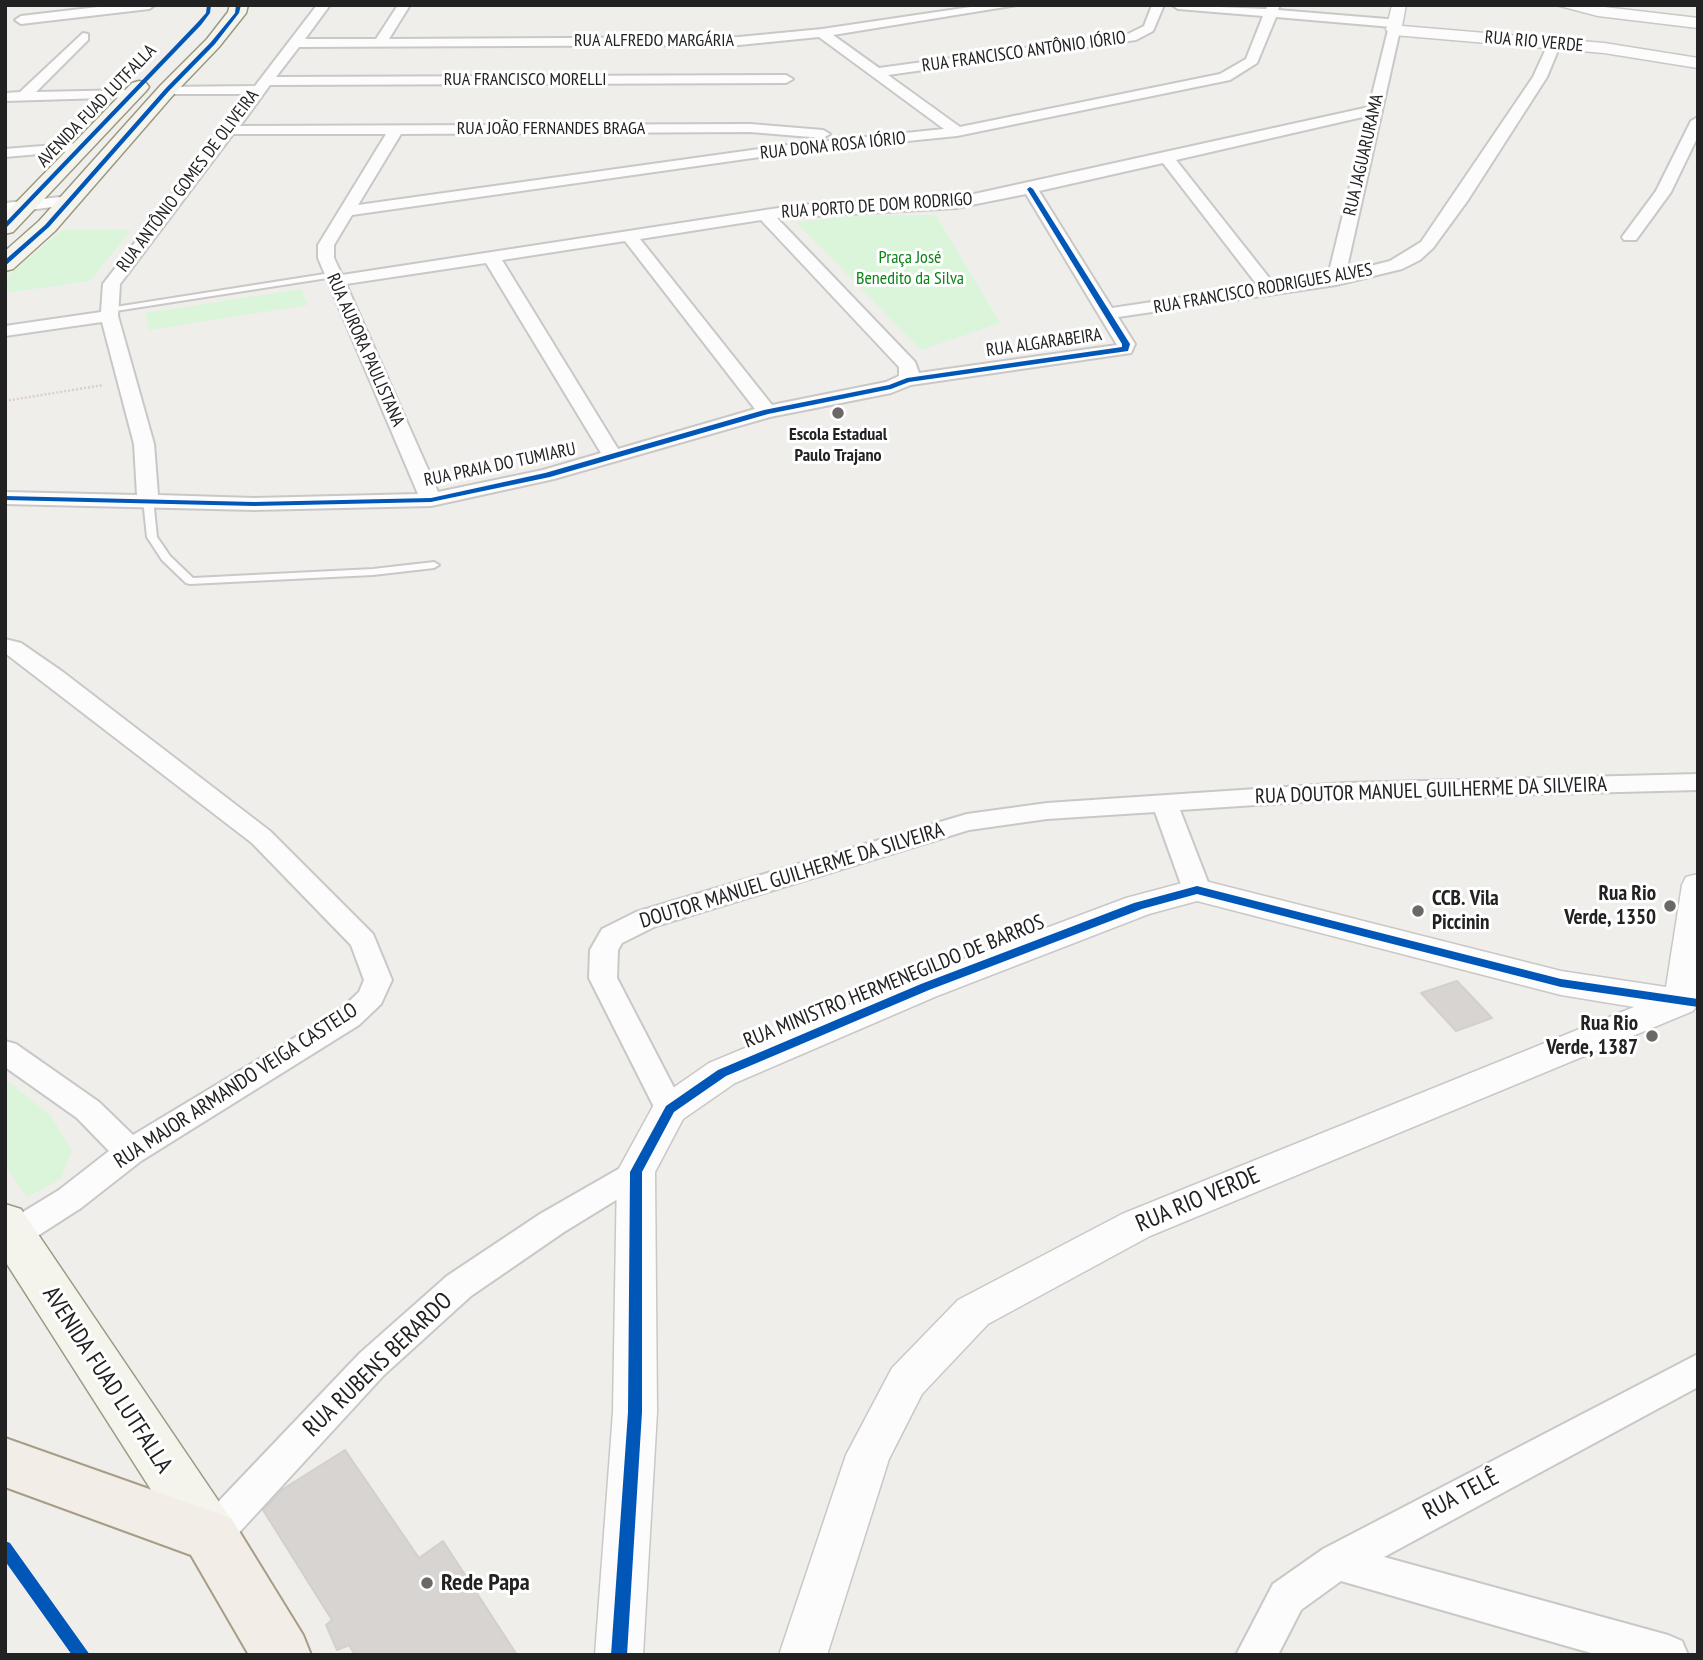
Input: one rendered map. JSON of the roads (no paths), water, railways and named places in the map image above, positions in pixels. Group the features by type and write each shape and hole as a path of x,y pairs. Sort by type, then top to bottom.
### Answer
{"main road":[{"name":"AVENIDA FUAD LUTFALLA","path":"5,227 30,204 80,147 199,24 208,13 209,5"},
{"name":"AVENIDA FUAD LUTFALLA","path":"5,264 70,201 167,90 213,43 237,13 239,5"},
{"name":"AVENIDA FUAD LUTFALLA","path":"9,1228 211,1536"},
{"path":"5,1462 211,1536 282,1655"}],"street":[{"path":"22,20 149,5"},
{"name":"RUA ANTÔNIO GOMES DE OLIVEIRA","path":"148,499 144,443 109,313 112,284 324,5"},
{"path":"380,42 404,5"},
{"path":"887,5 887,22"},
{"name":"RUA ALFREDO MARGÁRIA","path":"295,43 380,42 695,60 822,33 1011,5"},
{"name":"RUA FRANCISCO ANTÔNIO IÓRIO","path":"873,73 1131,37 1149,28 1158,5"},
{"path":"1178,5 1272,9 1395,27 1399,5"},
{"path":"1563,5 1598,12 1698,23"},
{"name":"RUA DONA ROSA IÓRIO","path":"347,211 788,149 957,132 1225,77 1245,67 1252,60 1272,9"},
{"name":"RUA RIO VERDE","path":"1395,27 1651,53 1698,63"},
{"name":"RUA JAGUARURAMA","path":"1336,280 1395,27"},
{"path":"822,33 957,132"},
{"path":"23,97 83,37"},
{"name":"RUA FRANCISCO RODRIGUES ALVES","path":"1106,314 1336,280 1396,265 1427,245 1460,200 1540,76 1555,43"},
{"name":"RUA FRANCISCO MORELLI","path":"167,90 695,60 786,79"},
{"path":"5,97 132,94"},
{"name":"RUA PORTO DE DOM RODRIGO","path":"332,278 830,207 956,203 1030,189 1374,110"},
{"path":"1630,237 1663,192 1698,121"},
{"name":"RUA JOÃO FERNANDES BRAGA","path":"231,130 750,128 869,141"},
{"name":"RUA AURORA PAULISTANA","path":"396,130 327,245 326,258 332,278 431,500"},
{"path":"5,153 80,147"},
{"path":"1167,158 1270,291"},
{"name":"RUA ALGARABEIRA","path":"907,380 1125,349 1126,344 1030,189"},
{"path":"5,208 70,201"},
{"path":"765,215 908,366 910,374 907,380"},
{"path":"629,236 767,412"},
{"path":"492,257 613,457"},
{"path":"5,331 109,313"},
{"name":"RUA PRAIA DO TUMIARU","path":"5,498 148,499 254,504 431,500 521,481 767,412 881,389 907,380"},
{"name":"RUA MAJOR ARMANDO VEIGA CASTELO","path":"5,646 13,648 55,677 261,837 363,941 375,966 378,980 371,997 349,1018 130,1152 70,1199 9,1228"},
{"name":"RUA DOUTOR MANUEL GUILHERME DA SILVEIRA","path":"1165,805 1346,791 1698,782"},
{"path":"1165,805 1197,890"},
{"name":"DOUTOR MANUEL GUILHERME DA SILVEIRA","path":"670,1108 603,978 604,950 612,936 646,919 967,822 1047,811 1165,805"},
{"path":"1689,1003 1698,885"},
{"name":"RUA MINISTRO HERMENEGILDO DE BARROS","path":"619,1655 635,1412 636,1172 670,1108 722,1073 925,987 1138,906 1197,890 1561,983 1689,1003"},
{"name":"RUA RIO VERDE","path":"803,1655 868,1455 907,1381 973,1312 1136,1225 1689,1003"},
{"path":"5,1052 88,1110 130,1152"},
{"name":"RUA RUBENS BERARDO","path":"211,1536 372,1364 459,1286 552,1223 636,1172"},
{"name":"RUA TELÊ","path":"1256,1655 1287,1597 1337,1562 1698,1369"},
{"path":"1337,1562 1668,1655"}],"lane":[{"path":"109,313 332,278"},
{"path":"148,499 152,537 166,558 190,581 373,572 434,565"}],"place":[{"name":"Escola Estadual Paulo Trajano","path":"838,413"},
{"name":"Rua Rio Verde, 1350","path":"1670,906"},
{"name":"CCB. Vila Piccinin","path":"1418,911"},
{"name":"Rua Rio Verde, 1387","path":"1652,1036"},
{"name":"Rede Papa","path":"427,1583"}],"park label":[{"name":"Praça José Benedito da Silva","path":"910,268"}]}
